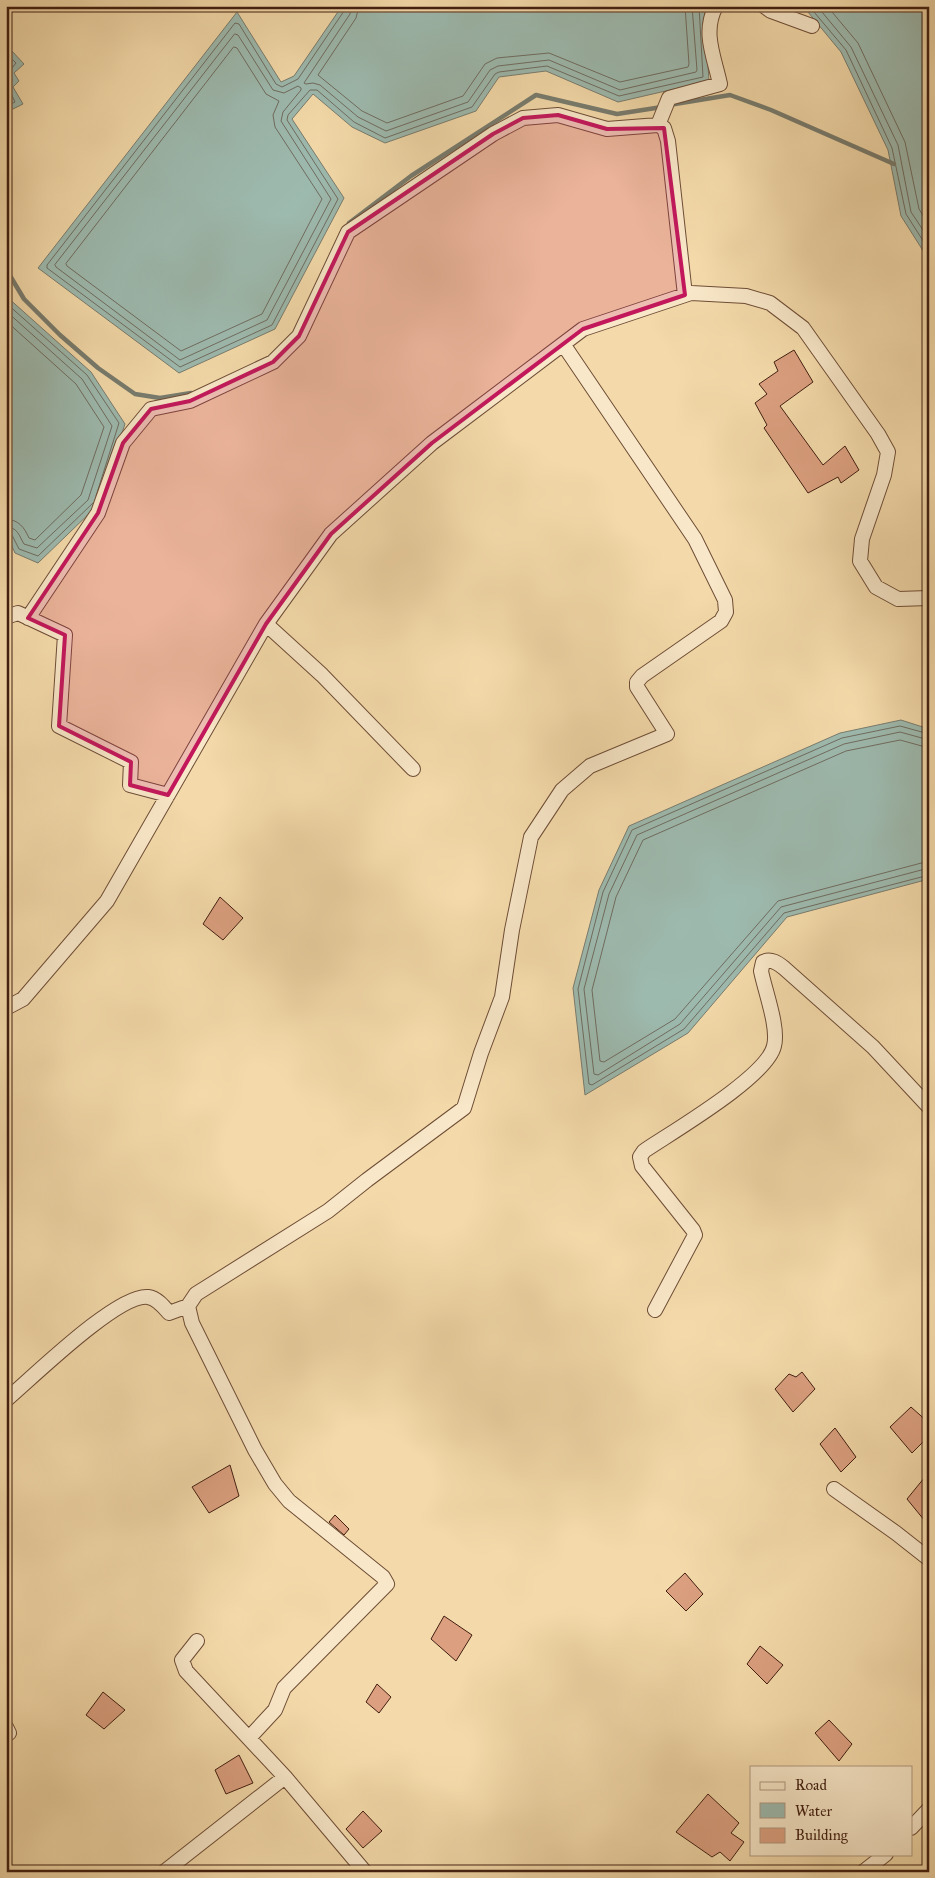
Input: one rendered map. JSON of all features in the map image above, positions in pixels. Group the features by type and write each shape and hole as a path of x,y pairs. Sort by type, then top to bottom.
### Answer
{"street":[{"path":"658,125 669,98 720,84 708,31 709,21 716,6"},
{"path":"764,6 771,11 812,26"},
{"path":"28,618 98,514 123,444 151,409 190,401 273,362 299,336 348,232 493,134 522,118 558,115 607,129 658,125 664,128 668,141 685,295"},
{"path":"6,1008 24,999 107,901 266,624 331,534 432,443 582,329 691,293 746,296 770,303 803,328 878,434 888,452 884,475 862,538 860,561 876,588 898,599 929,598"},
{"path":"6,1400 100,1318 128,1301 148,1297 161,1303 169,1313 188,1306 196,1294 328,1211 366,1180 464,1108 481,1052 502,997 512,930 531,837 562,790 590,766 667,734 637,687 637,682 642,676 721,621 726,612 725,600 695,539 563,344"},
{"path":"6,617 18,613 65,635 60,726 131,762 130,785 168,795"},
{"path":"266,624 322,675 413,769"},
{"path":"655,1310 695,1235 642,1166 640,1157 644,1151 734,1092 768,1059 774,1048 776,1034 761,971 763,962 767,960 777,962 784,968 873,1047 929,1107"},
{"path":"188,1306 192,1323 255,1450 275,1484 290,1501 382,1577 387,1584 284,1688 275,1710 249,1738"},
{"path":"834,1489 929,1559"},
{"path":"197,1641 182,1660 186,1671 285,1777 365,1872"},
{"path":"164,1872 285,1777"},
{"path":"912,1827 929,1809"},
{"path":"874,1869 884,1856"}],"highlighted area":[{"path":"558,115 607,129 664,128 685,295 583,329 432,443 331,534 266,624 168,795 130,785 131,762 59,726 65,635 28,618 98,513 123,443 151,409 190,401 273,362 299,336 348,232 493,134 523,118"}],"water":[{"path":"342,6 704,6 709,81 618,102 546,71 499,77 476,111 385,143 352,127 313,94 292,119 344,198 275,329 179,373 38,268 237,12 281,82 294,76"},
{"path":"803,6 929,6 929,260 901,216 888,150 841,52"},
{"path":"6,48 11,50 24,64 14,73 19,81 13,87 23,104 13,109 6,107"},
{"path":"6,296 91,372 125,424 97,506 38,563 15,553 6,533"},
{"path":"901,720 929,729 929,879 787,917 688,1033 585,1095 573,988 599,890 629,826 840,733"}],"building":[{"path":"794,350 813,382 780,406 823,465 845,446 859,470 841,483 838,477 808,493 764,428 767,425 755,403 767,394 759,384 778,371 774,362"},
{"path":"220,897 243,918 223,940 203,924"},
{"path":"802,1372 815,1389 793,1412 775,1389 789,1374 796,1377"},
{"path":"911,1407 929,1423 929,1436 912,1453 890,1427"},
{"path":"835,1428 856,1457 841,1472 820,1444"},
{"path":"230,1465 239,1496 209,1513 192,1487"},
{"path":"929,1472 929,1526 907,1499"},
{"path":"335,1515 349,1529 344,1535 329,1522"},
{"path":"685,1573 703,1594 686,1611 666,1591"},
{"path":"444,1616 472,1635 456,1661 431,1639"},
{"path":"760,1646 783,1665 767,1684 747,1664"},
{"path":"377,1684 391,1697 379,1713 366,1702"},
{"path":"103,1692 125,1710 104,1729 86,1715"},
{"path":"829,1720 852,1744 839,1761 815,1733"},
{"path":"239,1755 253,1783 226,1794 215,1770"},
{"path":"708,1794 739,1823 731,1833 744,1842 730,1861 720,1852 712,1857 676,1832"},
{"path":"363,1811 382,1831 363,1848 346,1829"}],"waterway":[{"path":"349,223 411,176 536,95 617,114 662,107"},
{"path":"669,105 730,95 771,110 894,164"},
{"path":"6,269 24,299 60,335 98,368 135,394 160,398 191,393"}]}
